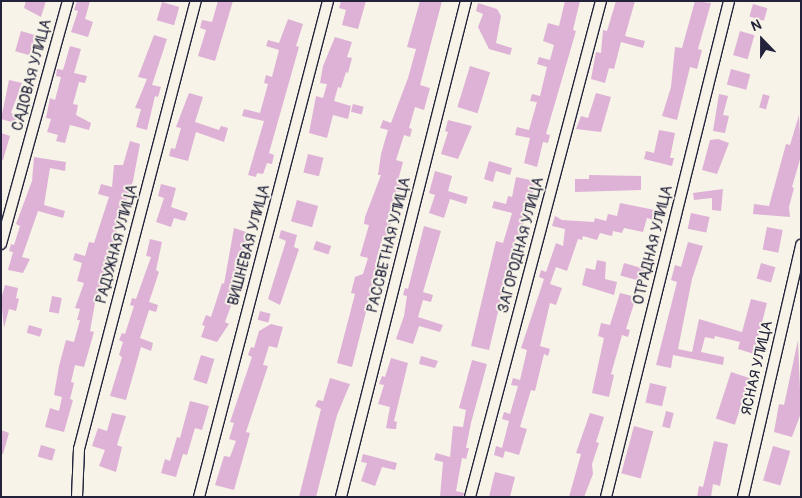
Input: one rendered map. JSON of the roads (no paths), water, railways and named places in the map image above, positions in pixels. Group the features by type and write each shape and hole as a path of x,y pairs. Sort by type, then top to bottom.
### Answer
{"street":[{"name":"САДОВАЯ УЛИЦА","path":"1,244 68,1"},
{"name":"РАДУЖНАЯ УЛИЦА","path":"77,497 79,449 196,1"},
{"name":"ВИШНЁВАЯ УЛИЦА","path":"199,497 328,1"},
{"name":"РАССВЕТНАЯ УЛИЦА","path":"341,497 466,1"},
{"name":"ЗАГОРОДНАЯ УЛИЦА","path":"470,497 601,1"},
{"name":"ОТРАДНАЯ УЛИЦА","path":"606,497 729,1"},
{"name":"ЯСНАЯ УЛИЦА","path":"743,497 801,245"}]}
